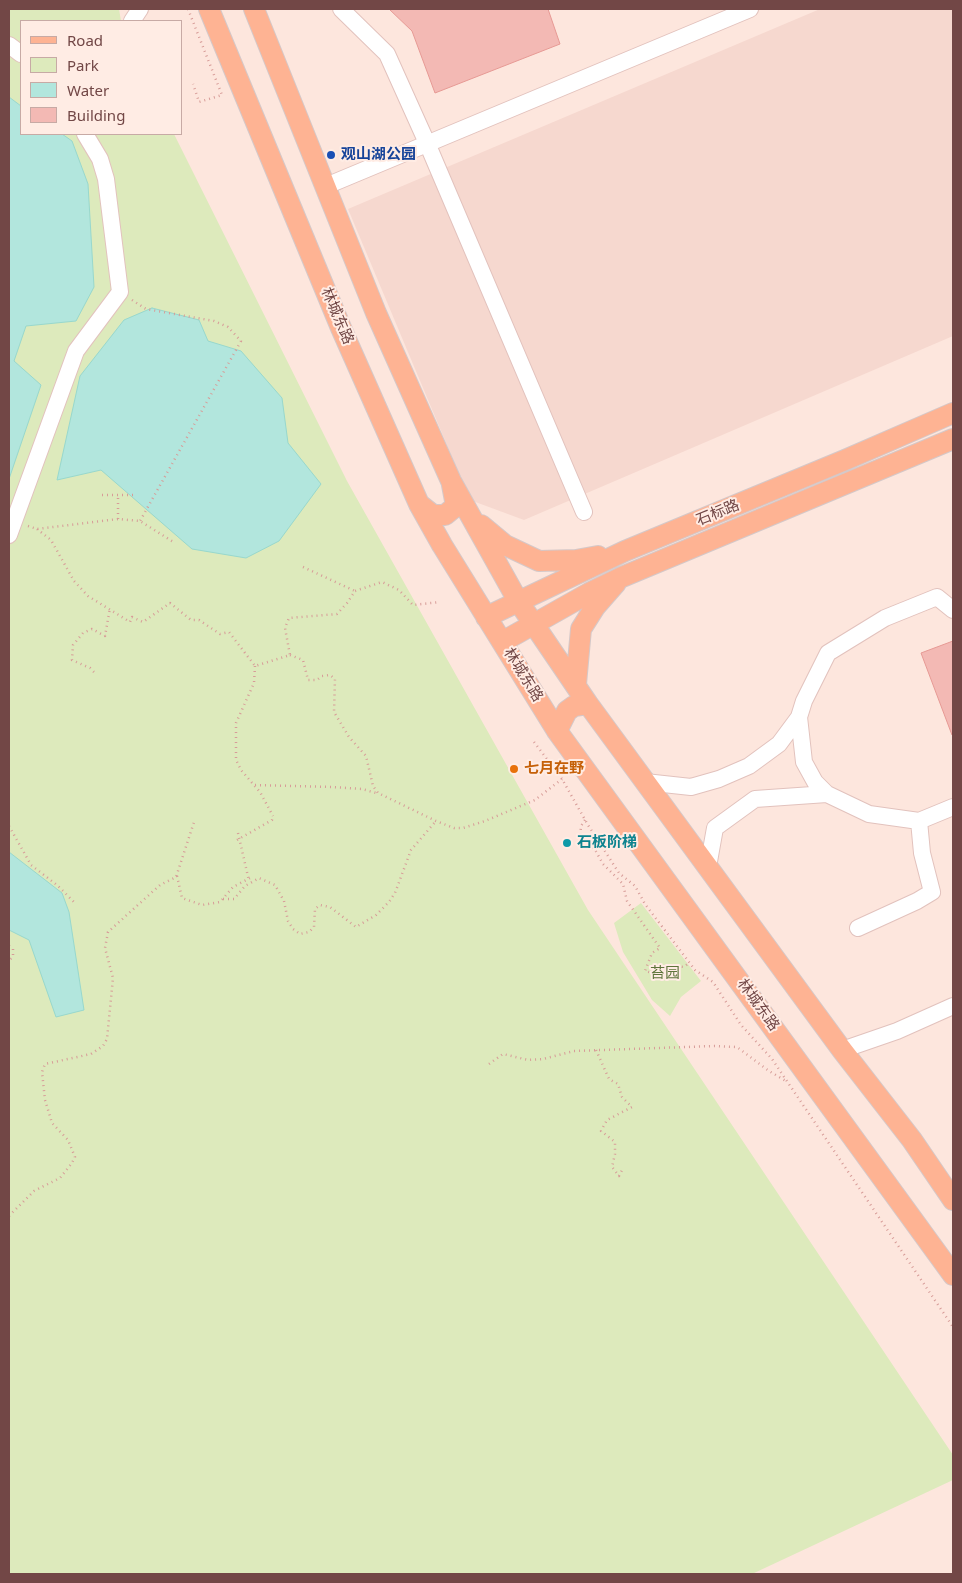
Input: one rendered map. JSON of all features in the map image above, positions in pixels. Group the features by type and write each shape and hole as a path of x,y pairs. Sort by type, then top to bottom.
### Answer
{"main road":[{"name":"林城东路","path":"209,9 338,319 419,504 557,731 953,1275"},
{"path":"254,9 376,313 451,480 518,601 588,704 842,1050 912,1140 953,1200"},
{"name":"石标路","path":"486,617 625,551 953,413"},
{"name":"石标路","path":"502,642 588,593 622,577 953,439"},
{"path":"419,504 433,515 445,515 456,506 451,480"},
{"path":"468,513 505,545 539,561 576,560 625,551"},
{"path":"579,572 588,593"},
{"path":"576,684 581,628 595,607 622,577"},
{"path":"557,731 567,711 574,706 588,704"}],"street":[{"path":"133,20 140,9"},
{"path":"341,9 387,54 427,143 584,512"},
{"path":"326,186 750,9"},
{"path":"9,45 20,53"},
{"path":"12,528 76,351 120,292 106,179 100,159 86,135"},
{"path":"645,782 690,787 719,779 749,766 778,744 799,717 804,701 828,653 885,618 937,597 953,610"},
{"path":"799,717 804,762 815,782 827,794 869,814 919,821 953,807"},
{"path":"708,867 715,828 755,798 827,794"},
{"path":"858,928 916,902 932,892 922,854 919,821"},
{"path":"842,1050 897,1031 953,1006"}],"path":[{"path":"188,9 222,95 199,102 193,84"},
{"path":"120,292 146,309 191,316 228,328 241,341 140,521"},
{"path":"102,495 134,495"},
{"path":"118,496 118,520"},
{"path":"12,528 37,529 118,520 140,521 175,543"},
{"path":"37,529 51,540 74,581 88,596 130,622 132,617 143,622 170,603 191,620 199,620 220,634 229,632 255,666 254,683 236,723 236,760 241,770 263,798 273,816 272,820 238,839"},
{"path":"303,568 355,591"},
{"path":"290,655 285,628 288,618 336,614 348,603 355,591 382,582 399,590 413,605 440,602"},
{"path":"94,672 90,668 72,660 73,645 83,633 92,629 105,636 110,608"},
{"path":"255,666 290,655 303,660 308,680 318,680 322,676 330,675 335,679 334,712 349,737 366,756 373,786 378,793"},
{"path":"534,742 562,779 585,820 620,873 636,886 645,904 696,970 713,982 740,1025 772,1059 953,1327"},
{"path":"254,785 362,789 378,793 454,828 463,828 535,800 562,779"},
{"path":"9,1216 27,1197 60,1178 75,1157 68,1140 52,1123 45,1100 42,1072 45,1064 91,1054 103,1046 106,1039 113,978 105,948 108,932 160,885 176,877 194,818"},
{"path":"585,820 581,826 580,838 594,848 603,864 623,884 627,901 660,948 652,953 645,971 667,977 675,966 684,966 690,962"},
{"path":"223,899 234,899 245,886 260,878 275,885 284,900 288,921 293,929 300,934 309,932 314,927 315,909 320,905 330,907 356,926 376,914 389,902 395,893 411,850 436,821"},
{"path":"9,826 31,865 75,902"},
{"path":"178,872 178,887 184,900 202,905 220,902 233,887 249,879 238,833"},
{"path":"9,946 13,949 13,956 9,961"},
{"path":"490,1064 503,1054 528,1060 543,1059 574,1051 686,1045 737,1047 769,1072 787,1082"},
{"path":"596,1050 609,1079 618,1084 622,1097 632,1107 607,1120 601,1131 614,1142 615,1154 612,1167 619,1176 623,1168"}],"shaded area":[{"path":"820,9 953,9 953,336 524,520 470,500 348,209"}],"green space":[{"path":"9,9 119,9 121,20 20,20 20,135 174,135 347,481 588,910 953,1455 953,1480 752,1574 9,1574"},
{"name":"苔园","path":"641,903 701,981 681,997 670,1016 652,1000 623,952 614,923"}],"water":[{"path":"9,97 20,105 20,135 63,135 72,141 88,184 94,287 76,321 26,326 14,361 41,385 9,479"},
{"path":"152,308 199,320 208,341 241,351 282,398 288,443 321,484 279,541 246,558 192,549 101,470 57,480 80,376 124,320"},
{"path":"9,852 62,893 69,912 84,1010 56,1017 29,940 9,930"}],"building":[{"path":"389,9 548,9 560,44 435,93 412,31"},
{"path":"953,641 953,735 952,735 921,653"}],"place":[{"name":"观山湖公园","path":"331,155"},
{"name":"七月在野","path":"514,769"},
{"name":"石板阶梯","path":"567,843"}]}
